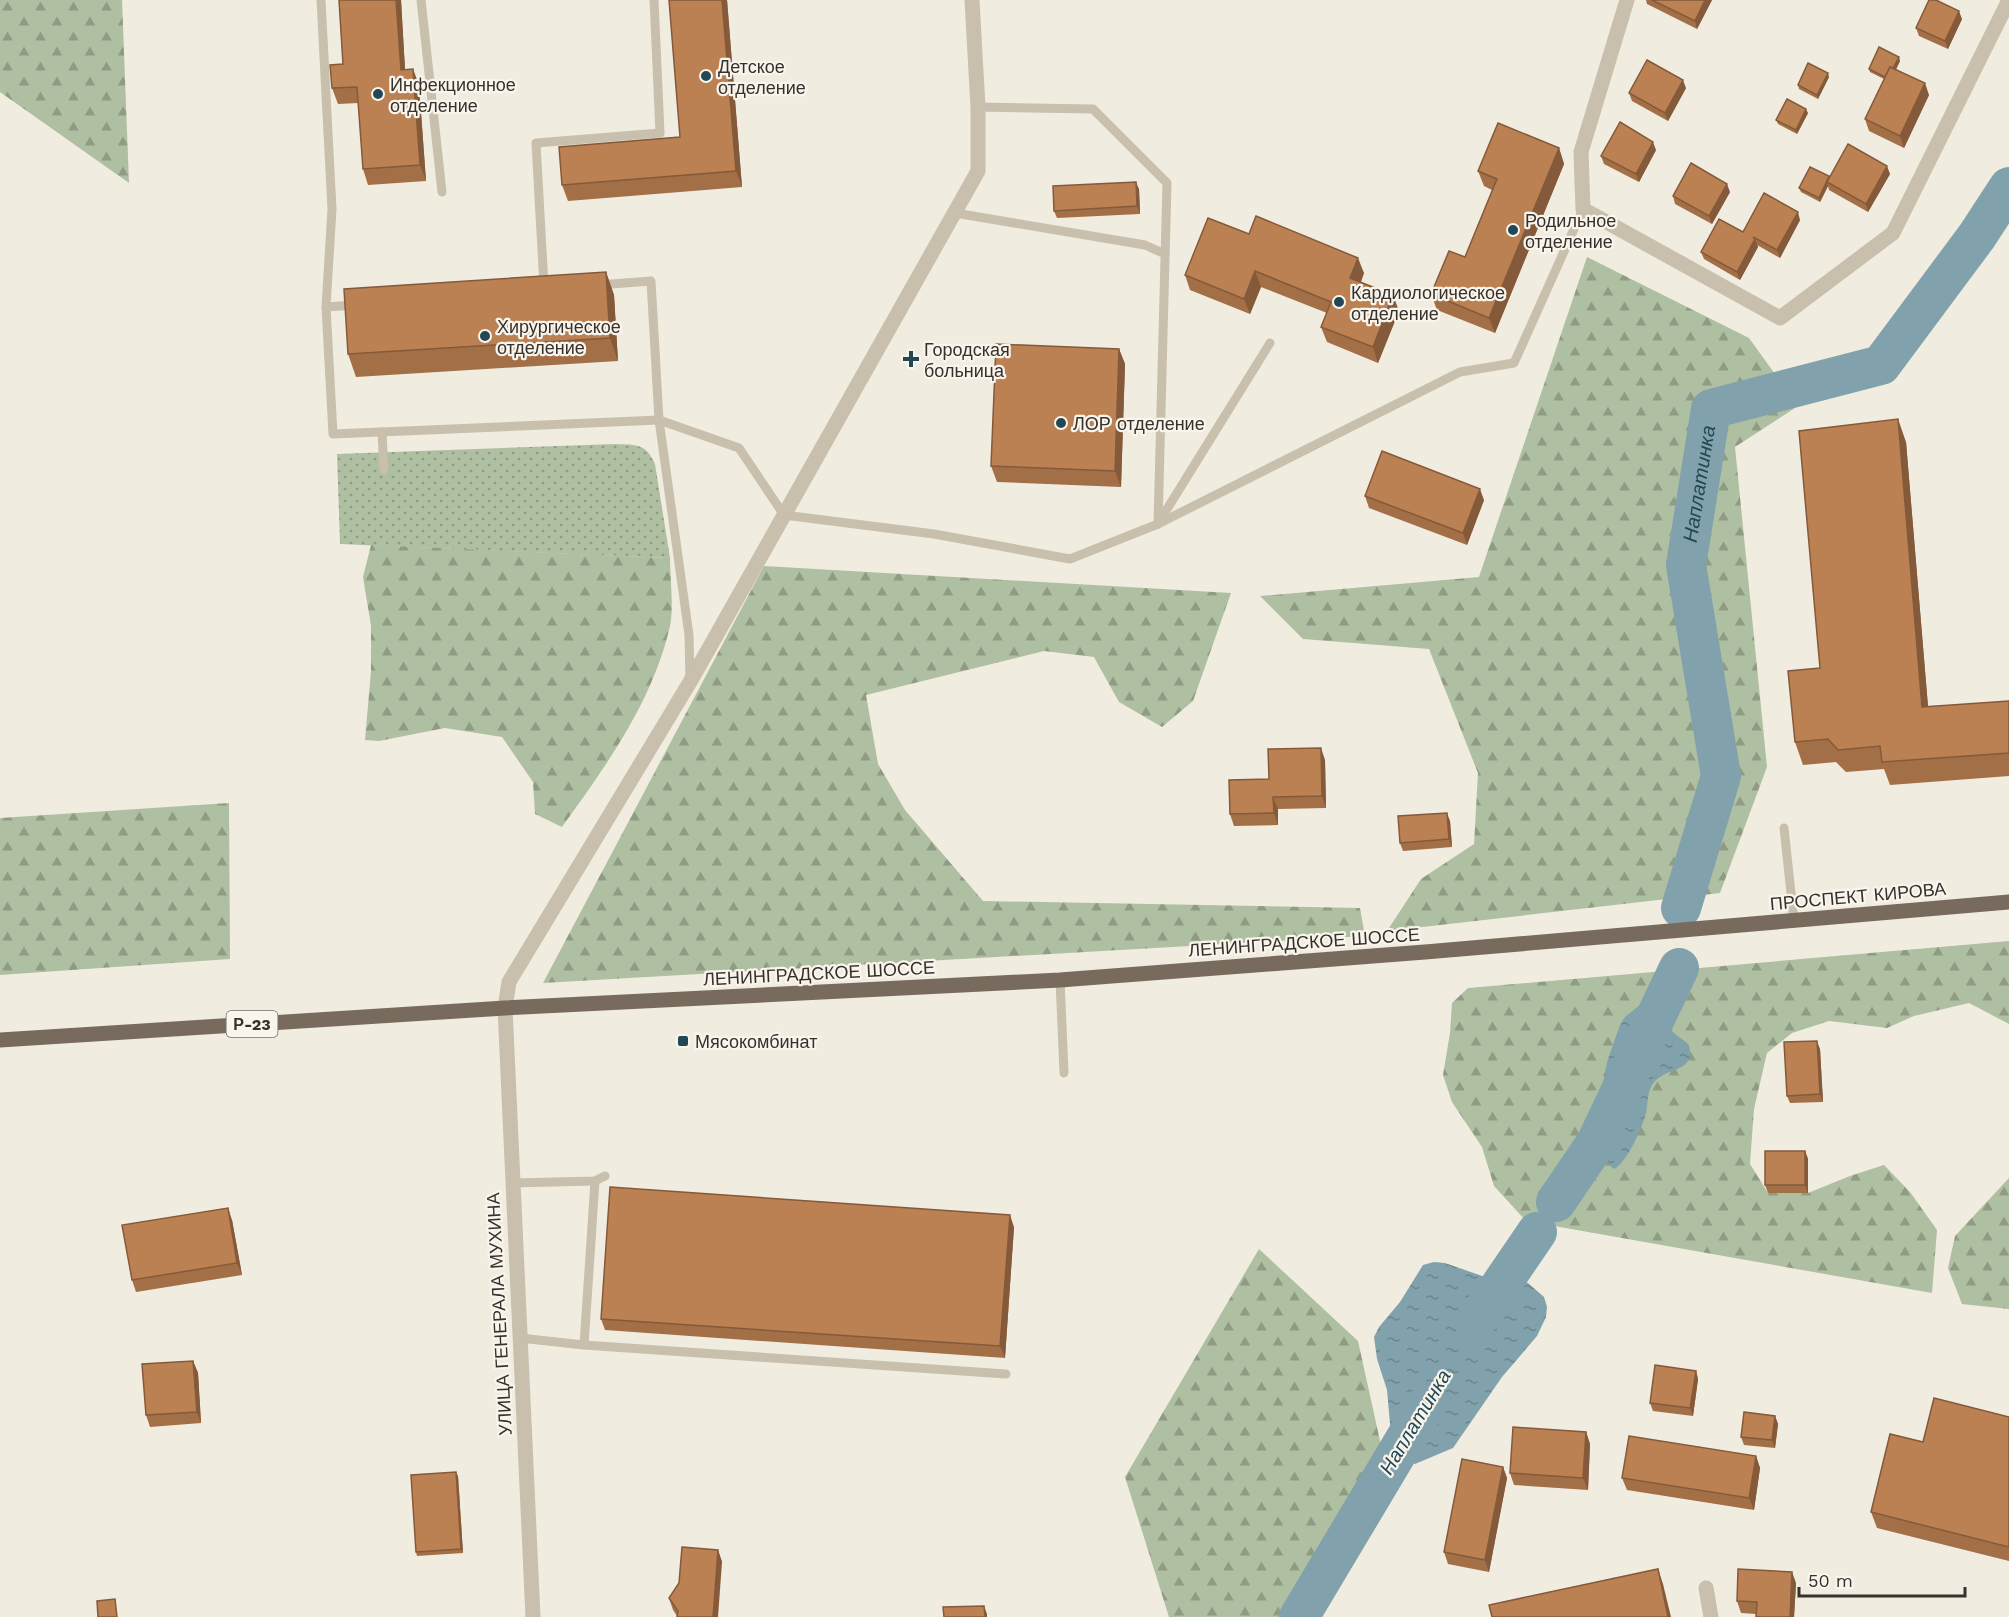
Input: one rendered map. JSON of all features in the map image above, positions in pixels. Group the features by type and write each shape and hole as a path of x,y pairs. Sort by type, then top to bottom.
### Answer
{"main road":[{"name":"ПРОСПЕКТ КИРОВА","path":"1640,933 2009,902"},
{"name":"ЛЕНИНГРАДСКОЕ ШОССЕ","path":"0,1040 505,1008 1060,980 1640,933"}],"street":[{"name":"УЛИЦА ГЕНЕРАЛА МУХИНА","path":"533,1617 505,1008 509,982 690,682 978,171 978,107 972,0"},
{"path":"1627,0 1581,152 1583,209 1780,318 1893,233 2009,0"},
{"path":"1706,1588 1711,1617"}],"lane":[{"path":"321,0 332,208 326,307 333,434 658,420 739,448 784,515 934,534 1070,559 1158,524 1460,372 1514,363 1583,209"},
{"path":"421,0 442,192"},
{"path":"544,290 536,143 660,133 654,0"},
{"path":"978,107 1094,109 1167,183 1158,524"},
{"path":"955,213 1145,245 1165,254"},
{"path":"591,286 651,281 658,420 689,635 690,682"},
{"path":"532,291 556,289"},
{"path":"326,307 361,304"},
{"path":"1158,524 1270,343"},
{"path":"382,432 384,470"},
{"path":"1784,828 1794,921"},
{"path":"1060,980 1064,1073"},
{"path":"512,1183 596,1181 605,1176"},
{"path":"584,1345 596,1181"},
{"path":"520,1338 584,1345 1006,1374"}],"green space":[{"path":"0,0 122,0 129,183 0,92"},
{"path":"1587,257 1749,338 1798,406 1735,447 1767,767 1720,893 1387,931 1421,879 1474,844 1478,773 1429,649 1303,639 1260,596 1479,577"},
{"path":"615,444 640,446 652,457 670,558 340,544 337,454"},
{"path":"371,545 670,558 672,602 670,626 652,680 626,732 562,827 535,814 533,782 502,737 445,728 379,741 365,740 371,671 371,626 363,577"},
{"path":"764,566 1231,593 1193,701 1162,727 1119,702 1094,657 1044,651 866,695 878,764 905,810 983,901 1360,908 1365,936 543,983"},
{"path":"229,803 230,959 0,975 0,818"},
{"path":"2009,941 2009,1024 1969,1003 1914,1016 1887,1028 1829,1021 1792,1033 1767,1053 1754,1109 1750,1164 1768,1193 1808,1193 1884,1165 1910,1192 1937,1230 1932,1293 1526,1221 1494,1186 1482,1147 1452,1102 1443,1075 1452,1003 1468,988"},
{"path":"2009,1178 2009,1309 1962,1304 1948,1268 1955,1236"},
{"path":"1259,1249 1358,1341 1382,1450 1281,1617 1169,1617 1125,1477"}],"water":[{"path":"1640,1005 1658,1009 1673,1032 1689,1045 1690,1055 1684,1066 1664,1075 1650,1088 1646,1113 1638,1136 1624,1160 1614,1169 1609,1165 1606,1153 1602,1089 1607,1062 1620,1025 1625,1017"},
{"path":"1434,1262 1445,1263 1485,1277 1528,1283 1544,1297 1547,1307 1546,1317 1537,1336 1502,1377 1453,1448 1415,1464 1406,1461 1398,1454 1391,1435 1387,1390 1377,1359 1374,1337 1379,1327 1400,1302 1423,1265"}],"building":[{"name":"Инфекционное отделение","path":"339,0 396,0 401,70 413,69 420,165 363,169 357,87 332,88 330,65 343,64"},
{"name":"Детское отделение","path":"669,0 722,0 736,171 562,185 559,147 680,137"},
{"path":"1652,0 1705,0 1695,21"},
{"path":"1929,0 1936,0 1959,11 1945,41 1916,28"},
{"path":"1879,47 1899,57 1885,77 1869,69"},
{"path":"1647,60 1683,80 1665,113 1629,93"},
{"path":"1808,63 1828,73 1817,95 1798,85"},
{"path":"1890,67 1925,83 1900,136 1865,119"},
{"path":"1787,99 1806,109 1796,130 1776,120"},
{"path":"1620,122 1653,142 1636,174 1601,156"},
{"name":"Родильное отделение","path":"1498,123 1559,148 1489,318 1431,294 1449,251 1465,257 1497,179 1478,171"},
{"path":"1848,144 1887,166 1866,204 1827,182"},
{"path":"1691,163 1727,184 1709,216 1673,196"},
{"path":"1810,167 1829,176 1819,198 1799,188"},
{"path":"1136,182 1137,206 1054,211 1053,186"},
{"path":"1764,193 1798,212 1777,250 1753,237 1755,239 1737,272 1701,252 1719,219 1743,232"},
{"name":"Кардиологическое отделение","path":"1256,216 1358,258 1350,278 1393,295 1373,347 1321,327 1331,302 1255,271 1244,299 1185,275 1208,218 1249,234"},
{"name":"Хирургическое отделение","path":"606,272 610,338 348,354 344,289"},
{"name":"ЛОР отделение","path":"996,344 1119,349 1115,471 991,466"},
{"path":"1898,419 1922,707 2009,701 2009,753 1882,762 1880,746 1838,750 1828,739 1795,742 1788,671 1820,668 1799,431"},
{"path":"1382,451 1480,489 1463,533 1365,496"},
{"path":"1321,748 1322,796 1273,797 1274,813 1230,814 1229,780 1269,779 1268,749"},
{"path":"1447,813 1449,839 1400,843 1398,816"},
{"path":"1817,1041 1820,1094 1787,1096 1784,1042"},
{"path":"1765,1151 1805,1151 1805,1185 1765,1185"},
{"path":"610,1187 1010,1215 1000,1346 601,1319"},
{"path":"228,1208 237,1263 132,1280 122,1225"},
{"path":"193,1361 197,1412 146,1415 142,1364"},
{"path":"1655,1365 1696,1371 1690,1408 1650,1403"},
{"path":"1934,1398 2009,1417 2009,1547 1871,1512 1890,1434 1923,1442"},
{"path":"1744,1412 1775,1416 1772,1440 1741,1437"},
{"path":"1513,1427 1586,1432 1583,1478 1510,1473"},
{"path":"1629,1436 1756,1456 1749,1498 1622,1478"},
{"path":"1462,1459 1503,1467 1485,1560 1444,1552"},
{"path":"456,1472 461,1549 416,1552 411,1475"},
{"path":"682,1547 718,1550 713,1617 677,1617 678,1611 669,1598 679,1583"},
{"path":"1658,1569 1668,1617 1492,1617 1489,1605"},
{"path":"1738,1569 1792,1572 1790,1617 1756,1617 1757,1602 1737,1601"},
{"path":"115,1599 117,1617 98,1617 97,1601"},
{"path":"984,1606 985,1617 944,1617 943,1607"}],"waterway":[{"name":"Наплатинка","path":"1681,908 1721,776 1686,565 1711,409 1881,365 1977,236 2009,187"},
{"name":"Наплатинка","path":"1556,1202 1596,1143 1679,968"},
{"name":"Наплатинка","path":"1475,1323 1537,1232"},
{"name":"Наплатинка","path":"1299,1617 1425,1406"}],"place":[{"name":"Детское отделение","path":"706,76"},
{"name":"Инфекционное отделение","path":"378,94"},
{"name":"Родильное отделение","path":"1513,230"},
{"name":"Кардиологическое отделение","path":"1339,302"},
{"name":"Хирургическое отделение","path":"485,336"},
{"name":"Городская больница","path":"911,359"},
{"name":"ЛОР отделение","path":"1061,423"},
{"name":"Мясокомбинат","path":"683,1041"}]}
